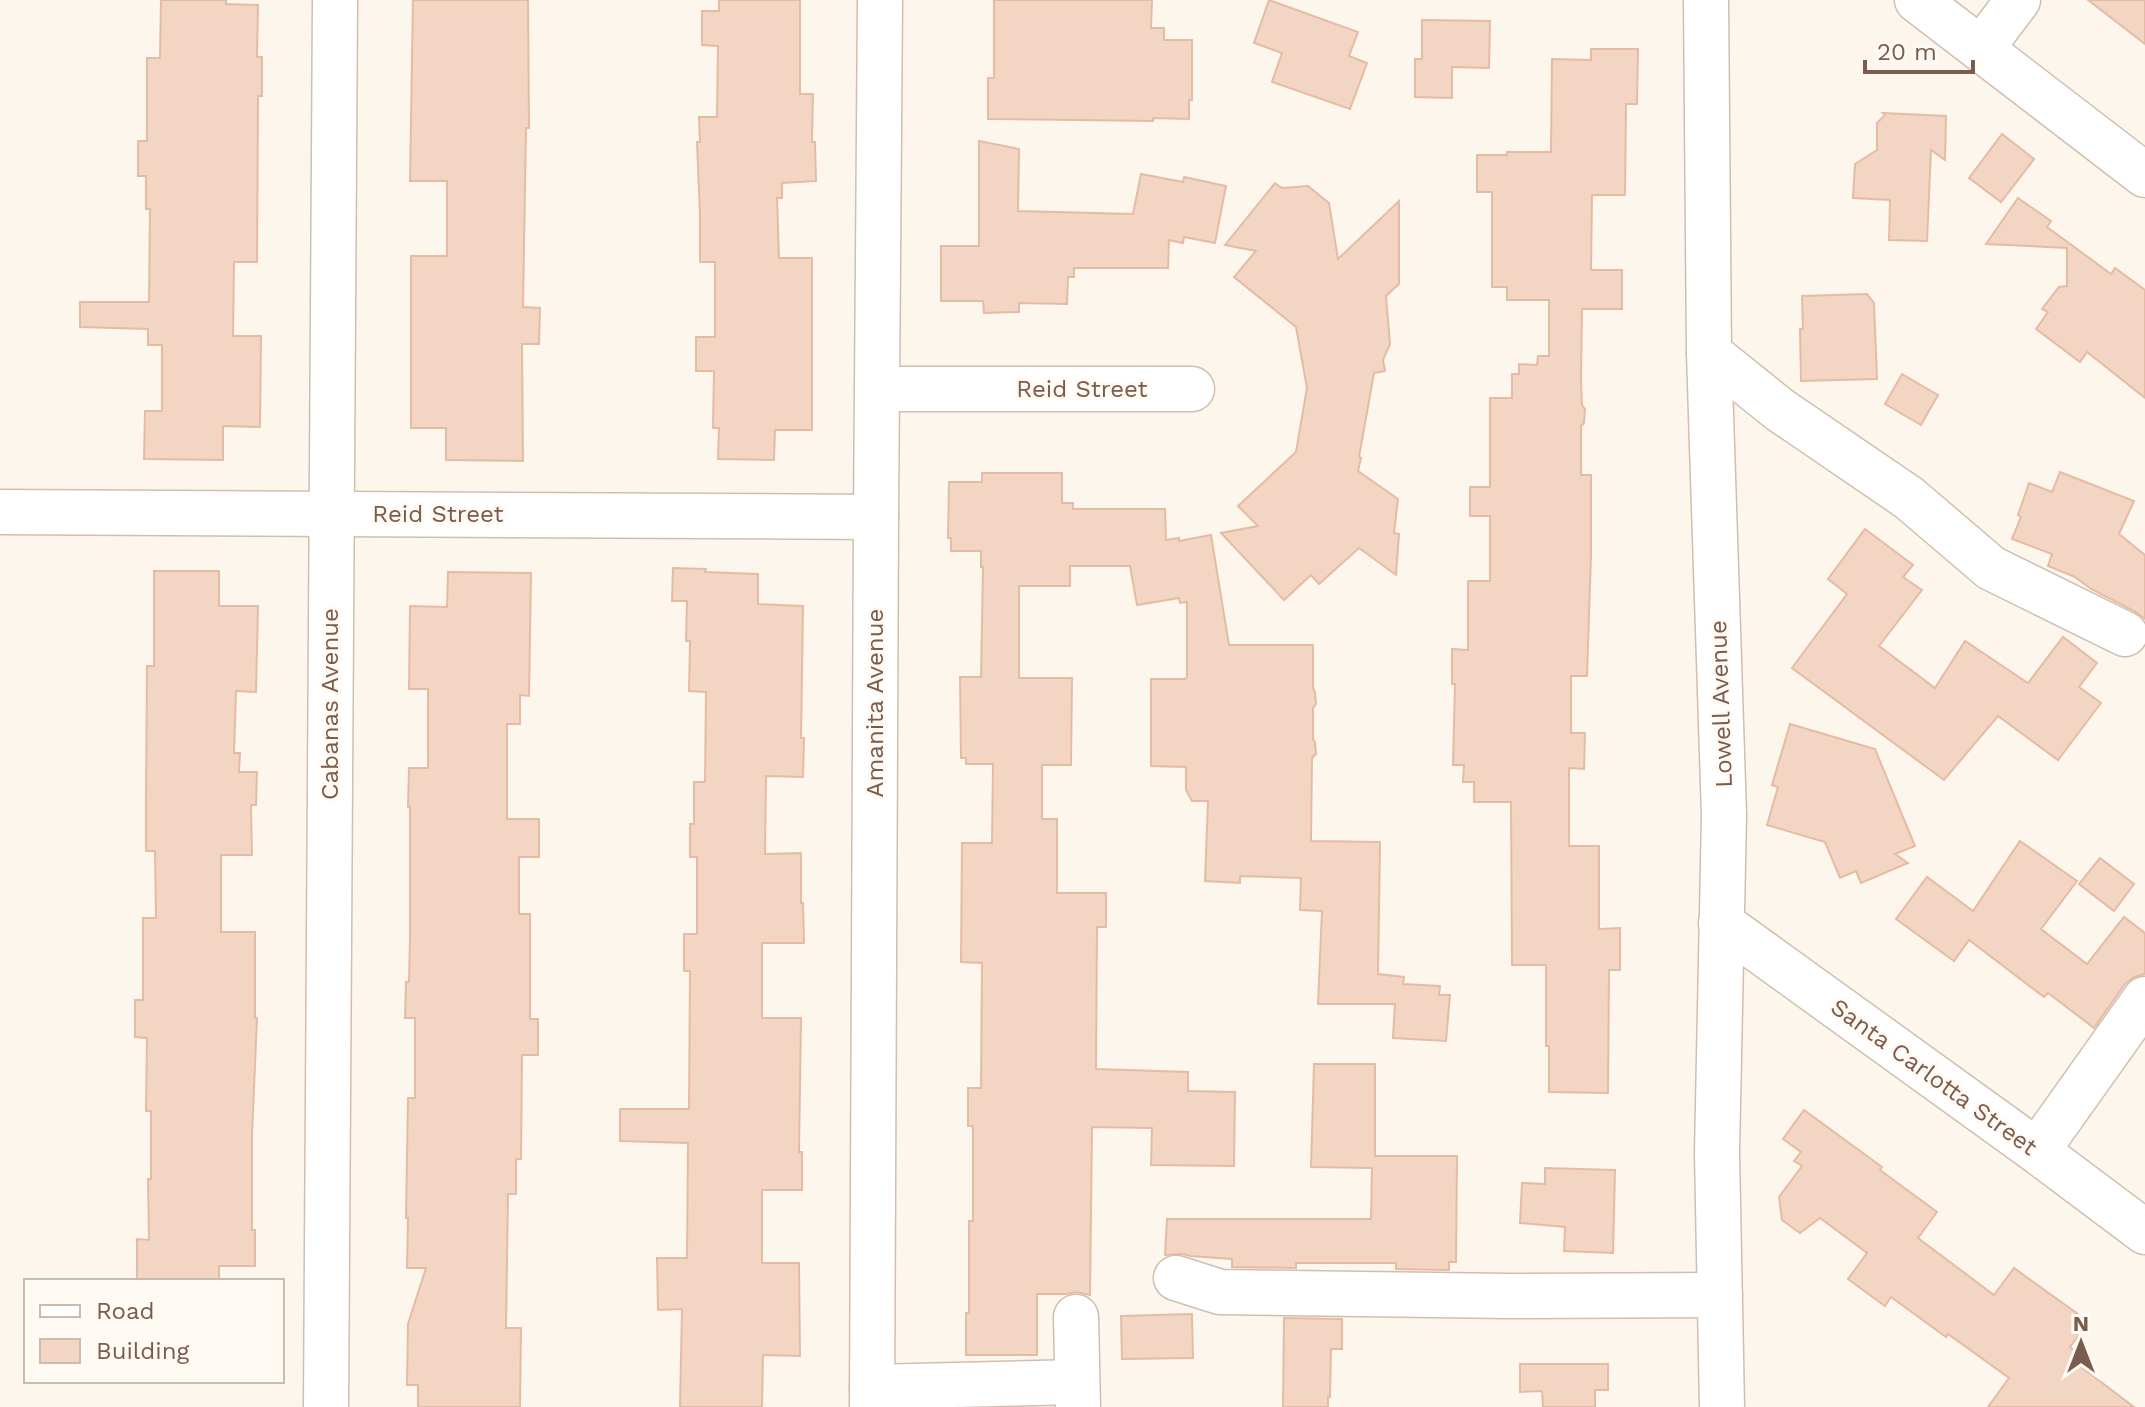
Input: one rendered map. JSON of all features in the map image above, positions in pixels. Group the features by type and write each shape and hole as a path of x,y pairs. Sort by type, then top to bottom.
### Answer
{"street":[{"name":"Cabanas Avenue","path":"326,1407 335,0"},
{"name":"Amanita Avenue","path":"872,1397 880,0"},
{"name":"Lowell Avenue","path":"1706,0 1709,353 1724,815 1717,1153 1722,1407"},
{"path":"1917,0 2145,175"},
{"path":"1981,49 2018,0"},
{"path":"1709,353 1780,410 1909,498 1991,568 2125,634"},
{"name":"Reid Street","path":"877,389 1192,389"},
{"name":"Reid Street","path":"0,512 876,517"},
{"name":"Santa Carlotta Street","path":"1721,923 2145,1232"},
{"path":"2037,1151 2145,999"},
{"path":"1176,1278 1220,1292 1720,1295"},
{"path":"872,1397 1077,1395 1076,1317"}],"building":[{"path":"161,0 226,0 226,4 258,5 257,57 262,57 262,96 258,96 257,262 234,262 233,336 261,336 260,427 223,426 223,460 144,459 145,411 162,411 162,345 148,345 148,329 80,327 80,302 149,302 150,209 146,209 146,176 138,176 138,141 147,141 147,58 160,58"},
{"path":"413,0 528,0 529,128 526,128 523,307 540,308 539,344 522,344 523,461 446,460 446,428 411,428 411,256 447,256 447,181 410,181"},
{"path":"719,0 800,0 800,94 813,94 812,142 815,142 816,181 782,183 782,198 777,198 779,258 812,258 812,430 775,430 774,460 718,459 719,428 713,428 714,371 696,371 696,337 715,337 715,262 700,262 697,142 700,142 699,117 717,117 718,46 702,45 702,11 719,11"},
{"path":"994,0 1152,0 1151,28 1164,28 1164,40 1192,40 1189,119 988,119 988,78 994,78"},
{"path":"1269,0 1358,32 1349,56 1367,63 1350,109 1272,82 1282,53 1254,43"},
{"path":"2088,0 2145,0 2145,44"},
{"path":"1422,20 1490,21 1489,68 1452,67 1452,98 1415,97 1415,59 1422,59"},
{"path":"1591,49 1638,49 1637,104 1626,104 1625,195 1592,195 1591,270 1622,270 1622,309 1582,309 1581,380 1582,405 1585,409 1581,426 1581,475 1591,475 1591,555 1587,676 1571,676 1571,733 1585,733 1584,769 1569,768 1569,846 1599,846 1599,929 1620,928 1620,970 1609,970 1608,1093 1549,1092 1546,965 1512,965 1511,802 1474,802 1474,782 1463,782 1464,765 1453,765 1455,684 1452,684 1452,649 1468,650 1468,581 1490,581 1490,516 1470,516 1470,487 1490,487 1490,398 1512,398 1512,374 1519,374 1519,364 1537,365 1538,356 1549,356 1549,300 1507,300 1507,287 1492,287 1492,192 1477,192 1477,155 1551,152 1552,59 1591,60"},
{"path":"1883,113 1946,116 1945,160 1931,150 1927,241 1889,240 1890,200 1853,198 1855,164 1877,150 1877,123 1885,115"},
{"path":"2002,134 2034,159 2001,202 1969,178"},
{"path":"979,141 1019,149 1018,211 1133,214 1141,174 1183,182 1184,177 1226,186 1215,243 1184,237 1183,243 1169,240 1168,268 1074,268 1074,277 1068,277 1067,304 1019,303 1019,312 984,313 983,301 941,301 941,246 979,246"},
{"path":"1275,183 1282,188 1308,186 1329,203 1338,259 1399,201 1399,284 1386,296 1390,344 1383,360 1385,371 1374,373 1358,471 1398,499 1394,533 1399,534 1396,575 1359,548 1319,584 1311,575 1284,600 1221,533 1258,526 1238,506 1296,452 1307,388 1296,327 1234,277 1256,251 1225,245"},
{"path":"2018,198 2051,221 2047,227 2111,274 2115,268 2145,290 2145,398 2087,352 2080,362 2036,329 2048,312 2042,309 2059,287 2067,286 2067,248 1986,244"},
{"path":"1867,294 1874,303 1877,379 1801,381 1802,296"},
{"path":"1902,374 1938,395 1921,425 1885,404"},
{"path":"2060,472 2134,501 2119,534 2145,555 2145,619 2075,577 2048,566 2052,554 2012,539 2029,483 2052,492"},
{"path":"982,473 1062,473 1062,503 1073,503 1073,509 1165,509 1166,540 1179,538 1179,541 1211,535 1229,645 1313,645 1316,704 1313,708 1313,739 1316,754 1312,758 1311,841 1380,842 1378,974 1404,977 1403,984 1440,986 1439,995 1450,995 1446,1041 1393,1038 1395,1004 1318,1004 1322,911 1300,910 1301,878 1240,876 1240,883 1205,881 1208,801 1192,801 1186,790 1186,767 1151,766 1151,679 1187,677 1187,602 1180,603 1179,598 1137,605 1130,566 1070,566 1070,586 1019,586 1019,678 1072,678 1071,765 1042,765 1042,819 1057,819 1057,893 1106,893 1106,927 1097,927 1096,1069 1188,1072 1188,1091 1235,1092 1234,1166 1151,1165 1152,1128 1092,1127 1090,1295 1076,1292 1037,1294 1037,1355 966,1355 969,1221 973,1221 973,1126 968,1126 968,1088 981,1088 982,963 961,962 962,843 992,843 993,764 966,764 966,758 961,758 960,677 981,677 983,567 981,551 951,551 951,538 948,538 949,482 982,482"},
{"path":"1865,529 1913,565 1903,577 1922,590 1879,646 1935,688 1965,641 2028,683 2063,637 2097,663 2079,687 2101,703 2058,760 1998,716 1944,780 1792,668 1847,594 1828,579"},
{"path":"673,568 758,574 758,604 803,606 803,777 766,776 765,854 801,853 804,943 762,943 762,1018 801,1018 799,1152 802,1152 802,1190 762,1190 762,1263 799,1263 800,1356 763,1355 762,1407 680,1407 682,1309 658,1310 657,1258 687,1258 688,1143 620,1141 620,1109 689,1109 690,971 684,971 684,934 697,934 697,857 690,857 690,824 694,824 694,782 705,782 706,692 689,691 687,601 672,601"},
{"path":"154,571 219,571 219,606 258,606 256,692 236,691 234,753 240,753 239,772 257,772 256,805 251,805 252,855 221,855 221,932 255,932 257,1018 252,1230 255,1230 255,1266 219,1266 219,1279 137,1279 137,1239 149,1240 148,1179 151,1179 151,1111 146,1111 147,1038 135,1037 135,1000 143,1000 143,918 156,918 155,851 146,851 147,666 154,666"},
{"path":"448,572 531,573 529,696 520,695 520,724 507,724 507,819 539,819 539,857 519,857 519,914 530,914 530,1019 538,1019 538,1055 522,1055 521,1159 516,1159 516,1194 508,1194 506,1328 521,1328 520,1407 418,1407 418,1385 407,1385 408,1324 426,1268 407,1268 408,1098 415,1098 415,1018 405,1018 410,937 409,768 428,768 428,689 409,689 410,606 447,607"},
{"path":"1790,724 1875,749 1915,846 1895,854 1908,863 1861,883 1856,871 1840,878 1825,842 1767,825 1778,787 1772,785"},
{"path":"2020,841 2077,881 2041,929 2087,964 2124,917 2145,933 2145,974 2125,984 2094,1028 2048,993 2044,997 1969,940 1954,961 1896,919 1927,877 1973,911"},
{"path":"2100,858 2134,884 2114,911 2079,884"},
{"path":"1314,1064 1375,1064 1375,1156 1457,1156 1456,1262 1449,1262 1449,1270 1396,1269 1396,1263 1296,1263 1296,1268 1232,1267 1232,1259 1165,1255 1167,1219 1371,1219 1372,1168 1311,1167"},
{"path":"1804,1110 1937,1212 1918,1238 1994,1295 2014,1268 2089,1322 2070,1347 2077,1353 2072,1360 2134,1407 1988,1407 2009,1378 1891,1297 1885,1306 1848,1279 1867,1253 1820,1218 1800,1233 1782,1220 1779,1197 1802,1166 1794,1161 1801,1152 1783,1139"},
{"path":"1545,1168 1615,1170 1613,1253 1564,1251 1565,1227 1520,1223 1522,1183 1545,1184"},
{"path":"1192,1314 1193,1358 1122,1359 1121,1316"},
{"path":"1284,1318 1342,1319 1342,1349 1331,1349 1328,1407 1283,1407"},
{"path":"1520,1364 1608,1364 1608,1390 1595,1390 1595,1407 1543,1407 1542,1391 1520,1392"}]}
